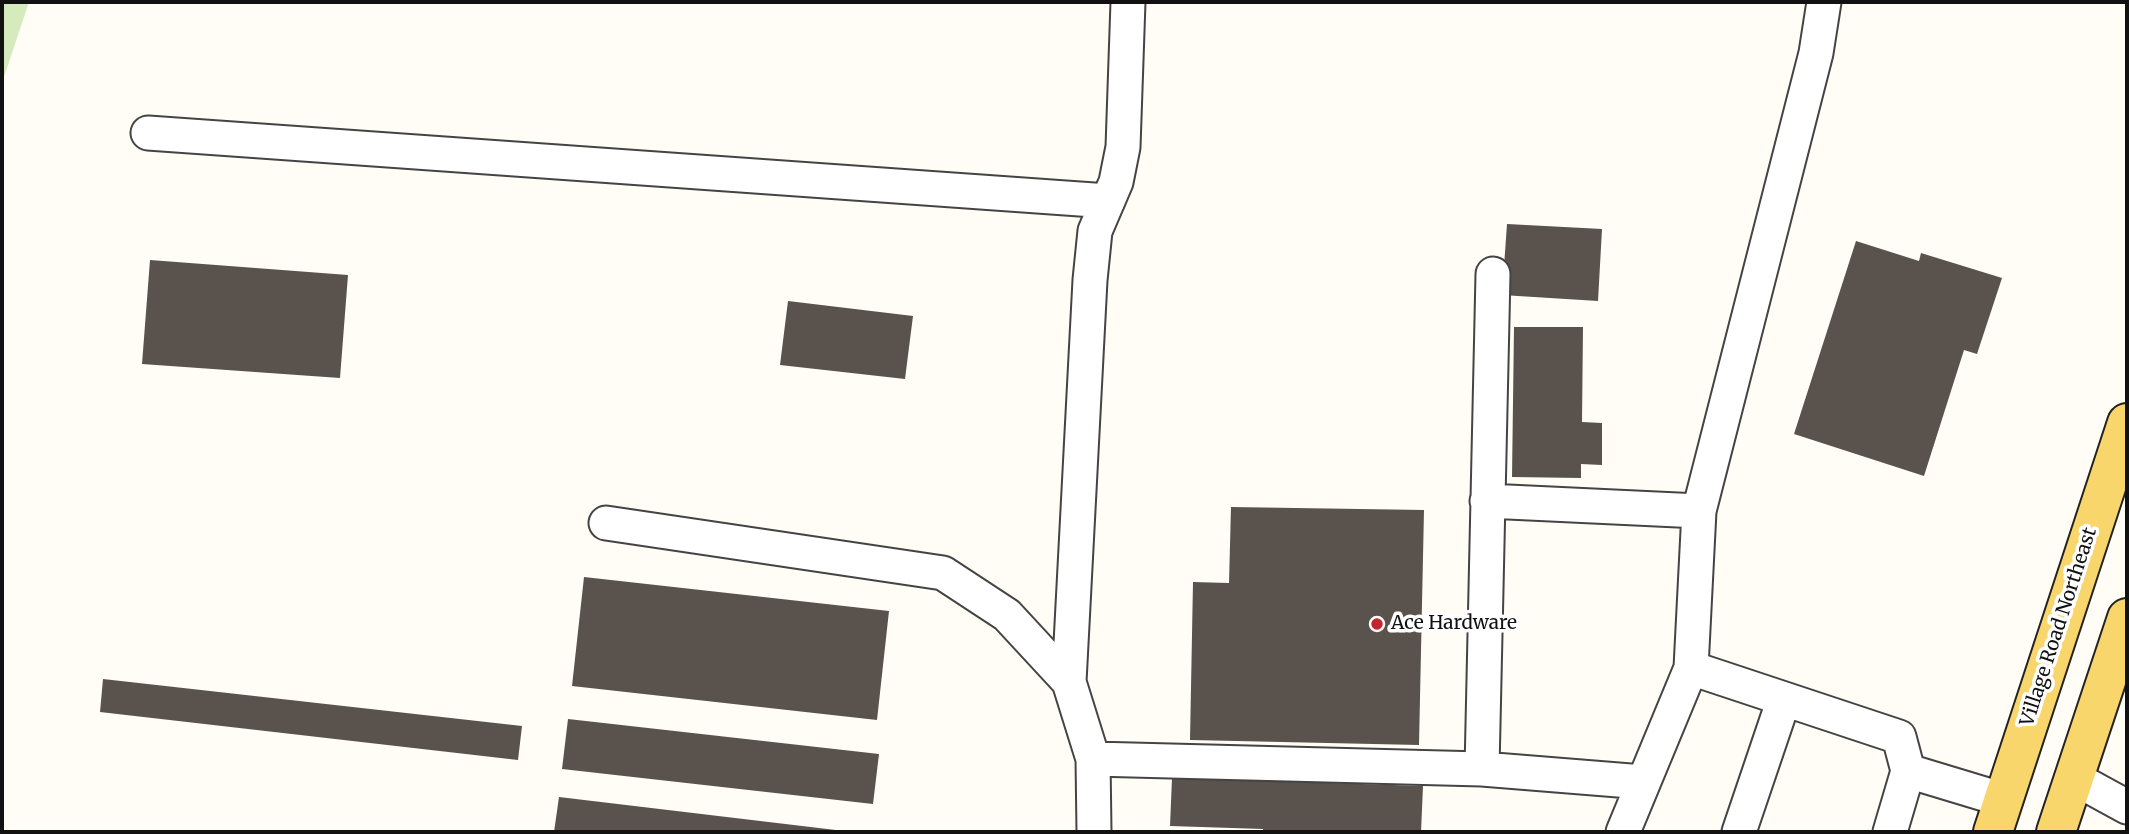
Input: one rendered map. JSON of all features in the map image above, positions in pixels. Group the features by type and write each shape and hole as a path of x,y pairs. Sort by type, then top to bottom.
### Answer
{"main road":[{"name":"Village Road Northeast","path":"1999,816 2127,423"},
{"path":"2056,832 2127,618"}],"lane":[{"path":"1094,832 1093,759 1069,682 1090,280 1095,232 1116,182 1123,147 1128,2"},
{"path":"1623,832 1691,668 1699,511 1816,53 1824,2"},
{"path":"148,133 1108,201"},
{"path":"1482,769 1493,274"},
{"path":"1488,501 1699,511"},
{"path":"606,523 943,573 1007,615 1069,682"},
{"path":"1691,668 1899,737 1908,771 1890,832"},
{"path":"1739,832 1784,699"},
{"path":"1093,759 1482,769 1643,782"},
{"path":"1908,771 1999,816"},
{"path":"2074,778 2127,807"}],"green space":[{"path":"2,2 29,2 2,83"}],"building":[{"path":"1507,224 1602,229 1598,301 1502,295"},
{"path":"1856,241 1919,261 1921,253 2002,278 1977,354 1964,350 1924,476 1794,434"},
{"path":"150,260 348,275 340,378 142,364"},
{"path":"788,301 913,316 905,379 780,365"},
{"path":"1514,327 1583,327 1582,422 1602,423 1602,465 1581,464 1581,478 1512,477"},
{"path":"1231,507 1424,510 1419,745 1190,740 1193,582 1229,583"},
{"path":"584,577 889,611 877,720 572,686"},
{"path":"103,679 522,726 518,760 100,712"},
{"path":"568,719 879,754 873,804 562,769"},
{"path":"1172,778 1423,786 1421,832 1263,832 1263,829 1170,826"},
{"path":"559,797 844,831 844,832 554,832"}],"place":[{"name":"Ace Hardware","path":"1377,624"}]}
